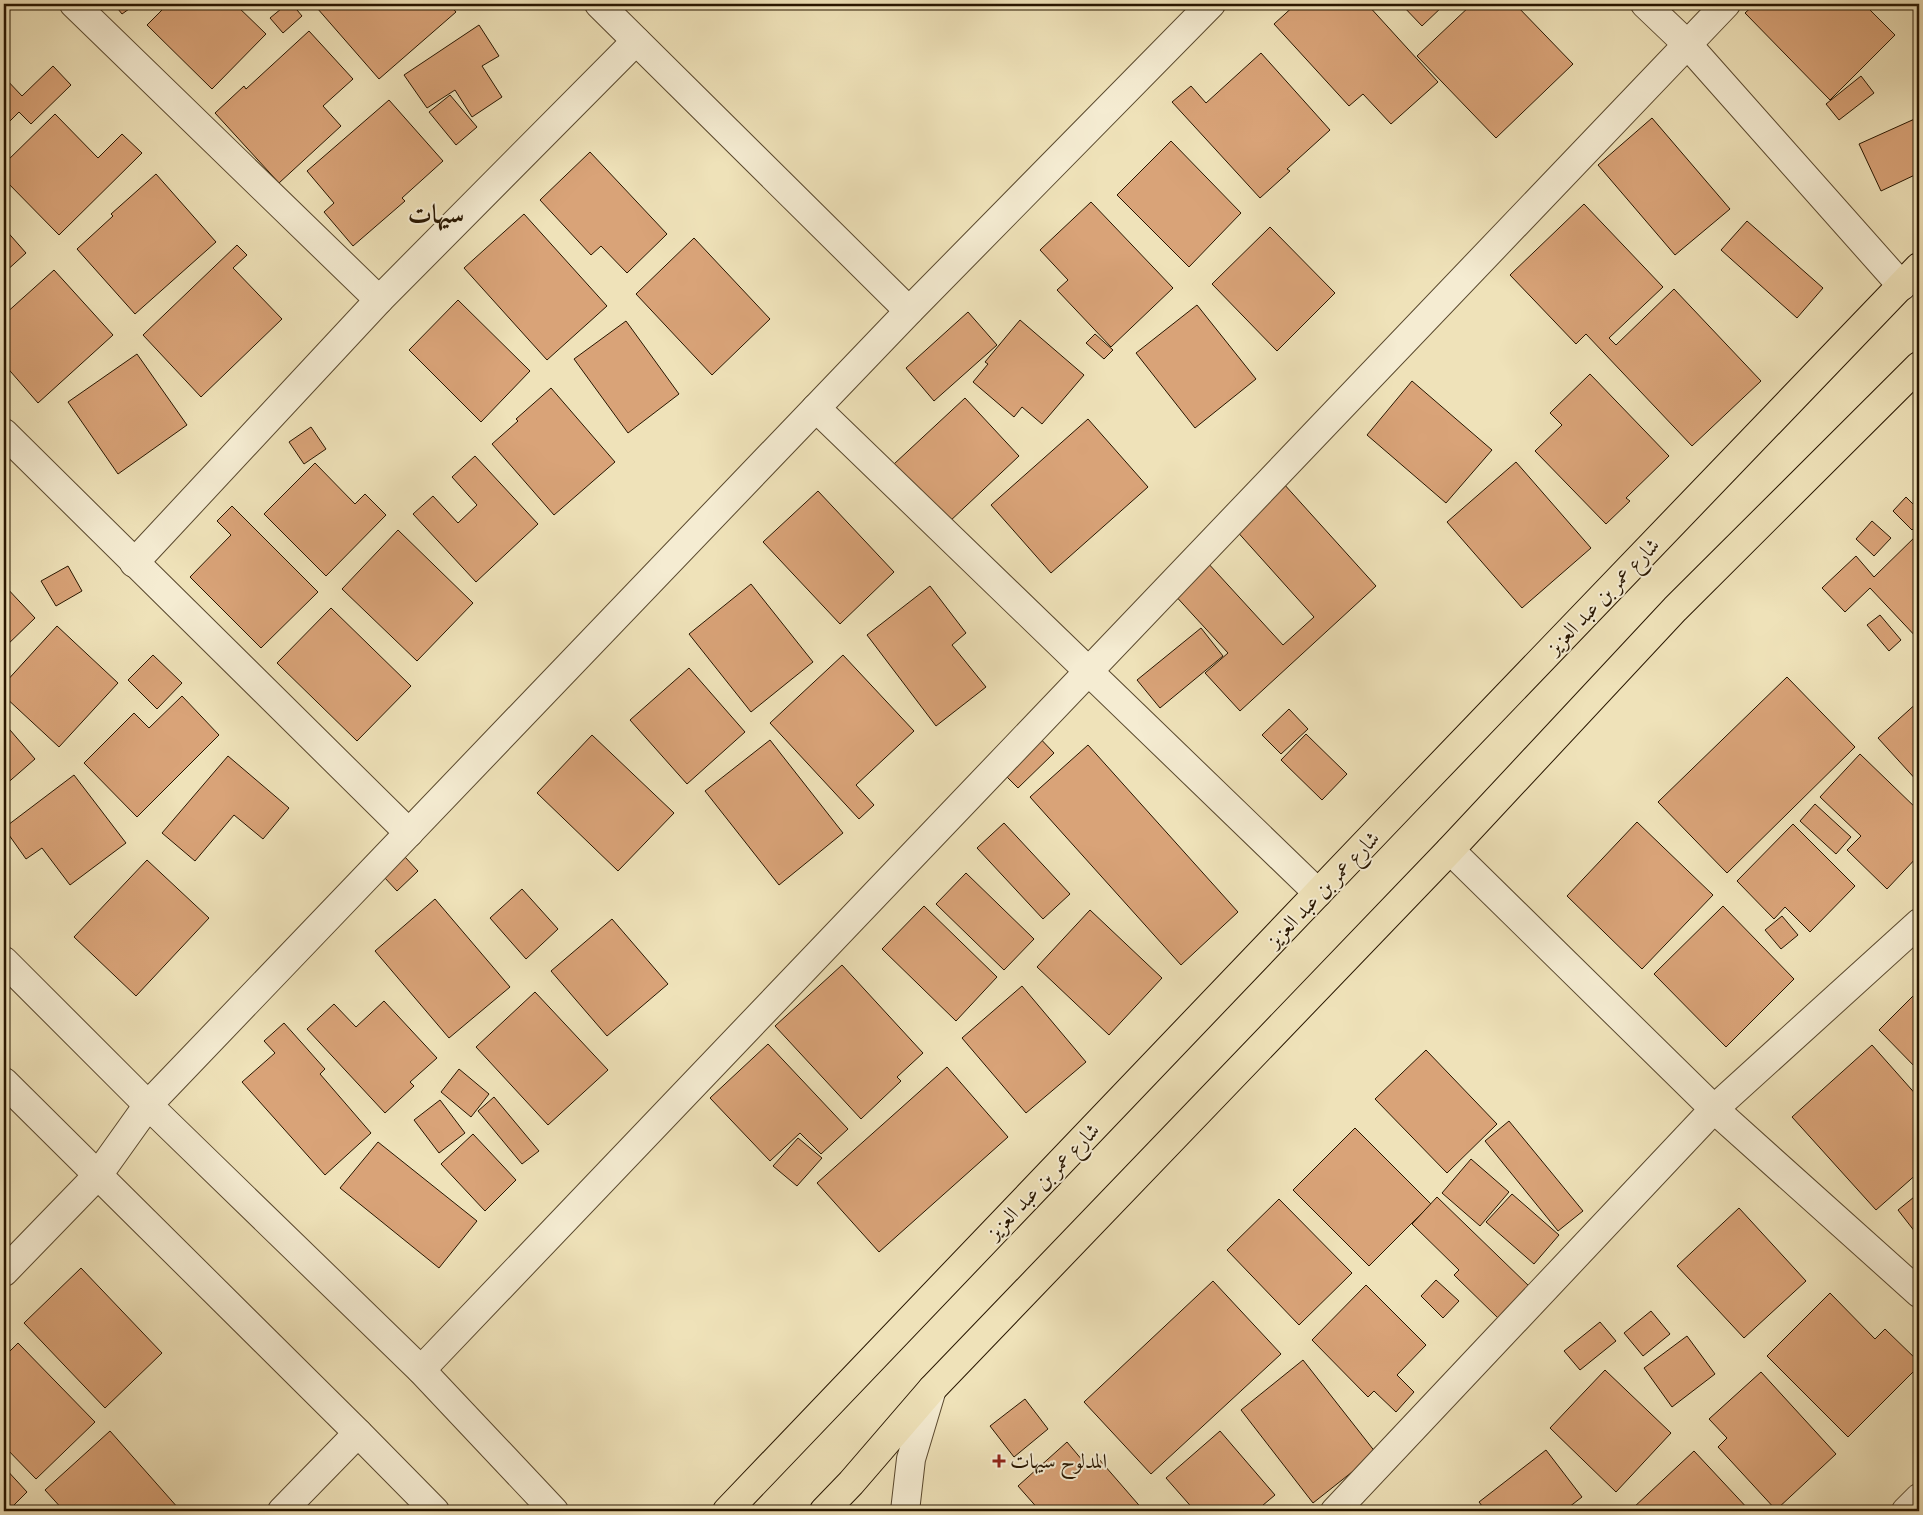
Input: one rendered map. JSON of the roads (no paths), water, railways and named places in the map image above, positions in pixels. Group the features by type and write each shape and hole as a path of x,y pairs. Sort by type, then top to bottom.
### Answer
{"main road":[{"name":"شارع عمر بن عبد العزيز","path":"727,1511 1911,277"},
{"path":"824,1511 851,1483 932,1389 1450,850 1675,609 1919,366"}],"street":[{"path":"74,4 379,300"},
{"path":"598,4 909,311"},
{"path":"4,1272 98,1175 148,1106 909,311 1211,4"},
{"path":"1645,4 1688,45 1911,277"},
{"path":"421,1370 1726,4"},
{"path":"134,563 379,300 636,41"},
{"path":"816,408 1318,893"},
{"path":"4,433 409,834"},
{"path":"1450,850 1714,1109 1919,1293"},
{"path":"1335,1511 1714,1109 1919,923"},
{"path":"4,961 148,1106 421,1370 554,1511"},
{"path":"4,1082 358,1432 435,1511"},
{"path":"905,1511 911,1459 932,1389"},
{"path":"282,1511 358,1432"},
{"path":"1906,1511 1919,1498"}],"place":[{"name":"المدلوح سيهات","path":"999,1461"}],"district":[{"name":"سيهات","path":"436,214"}]}
